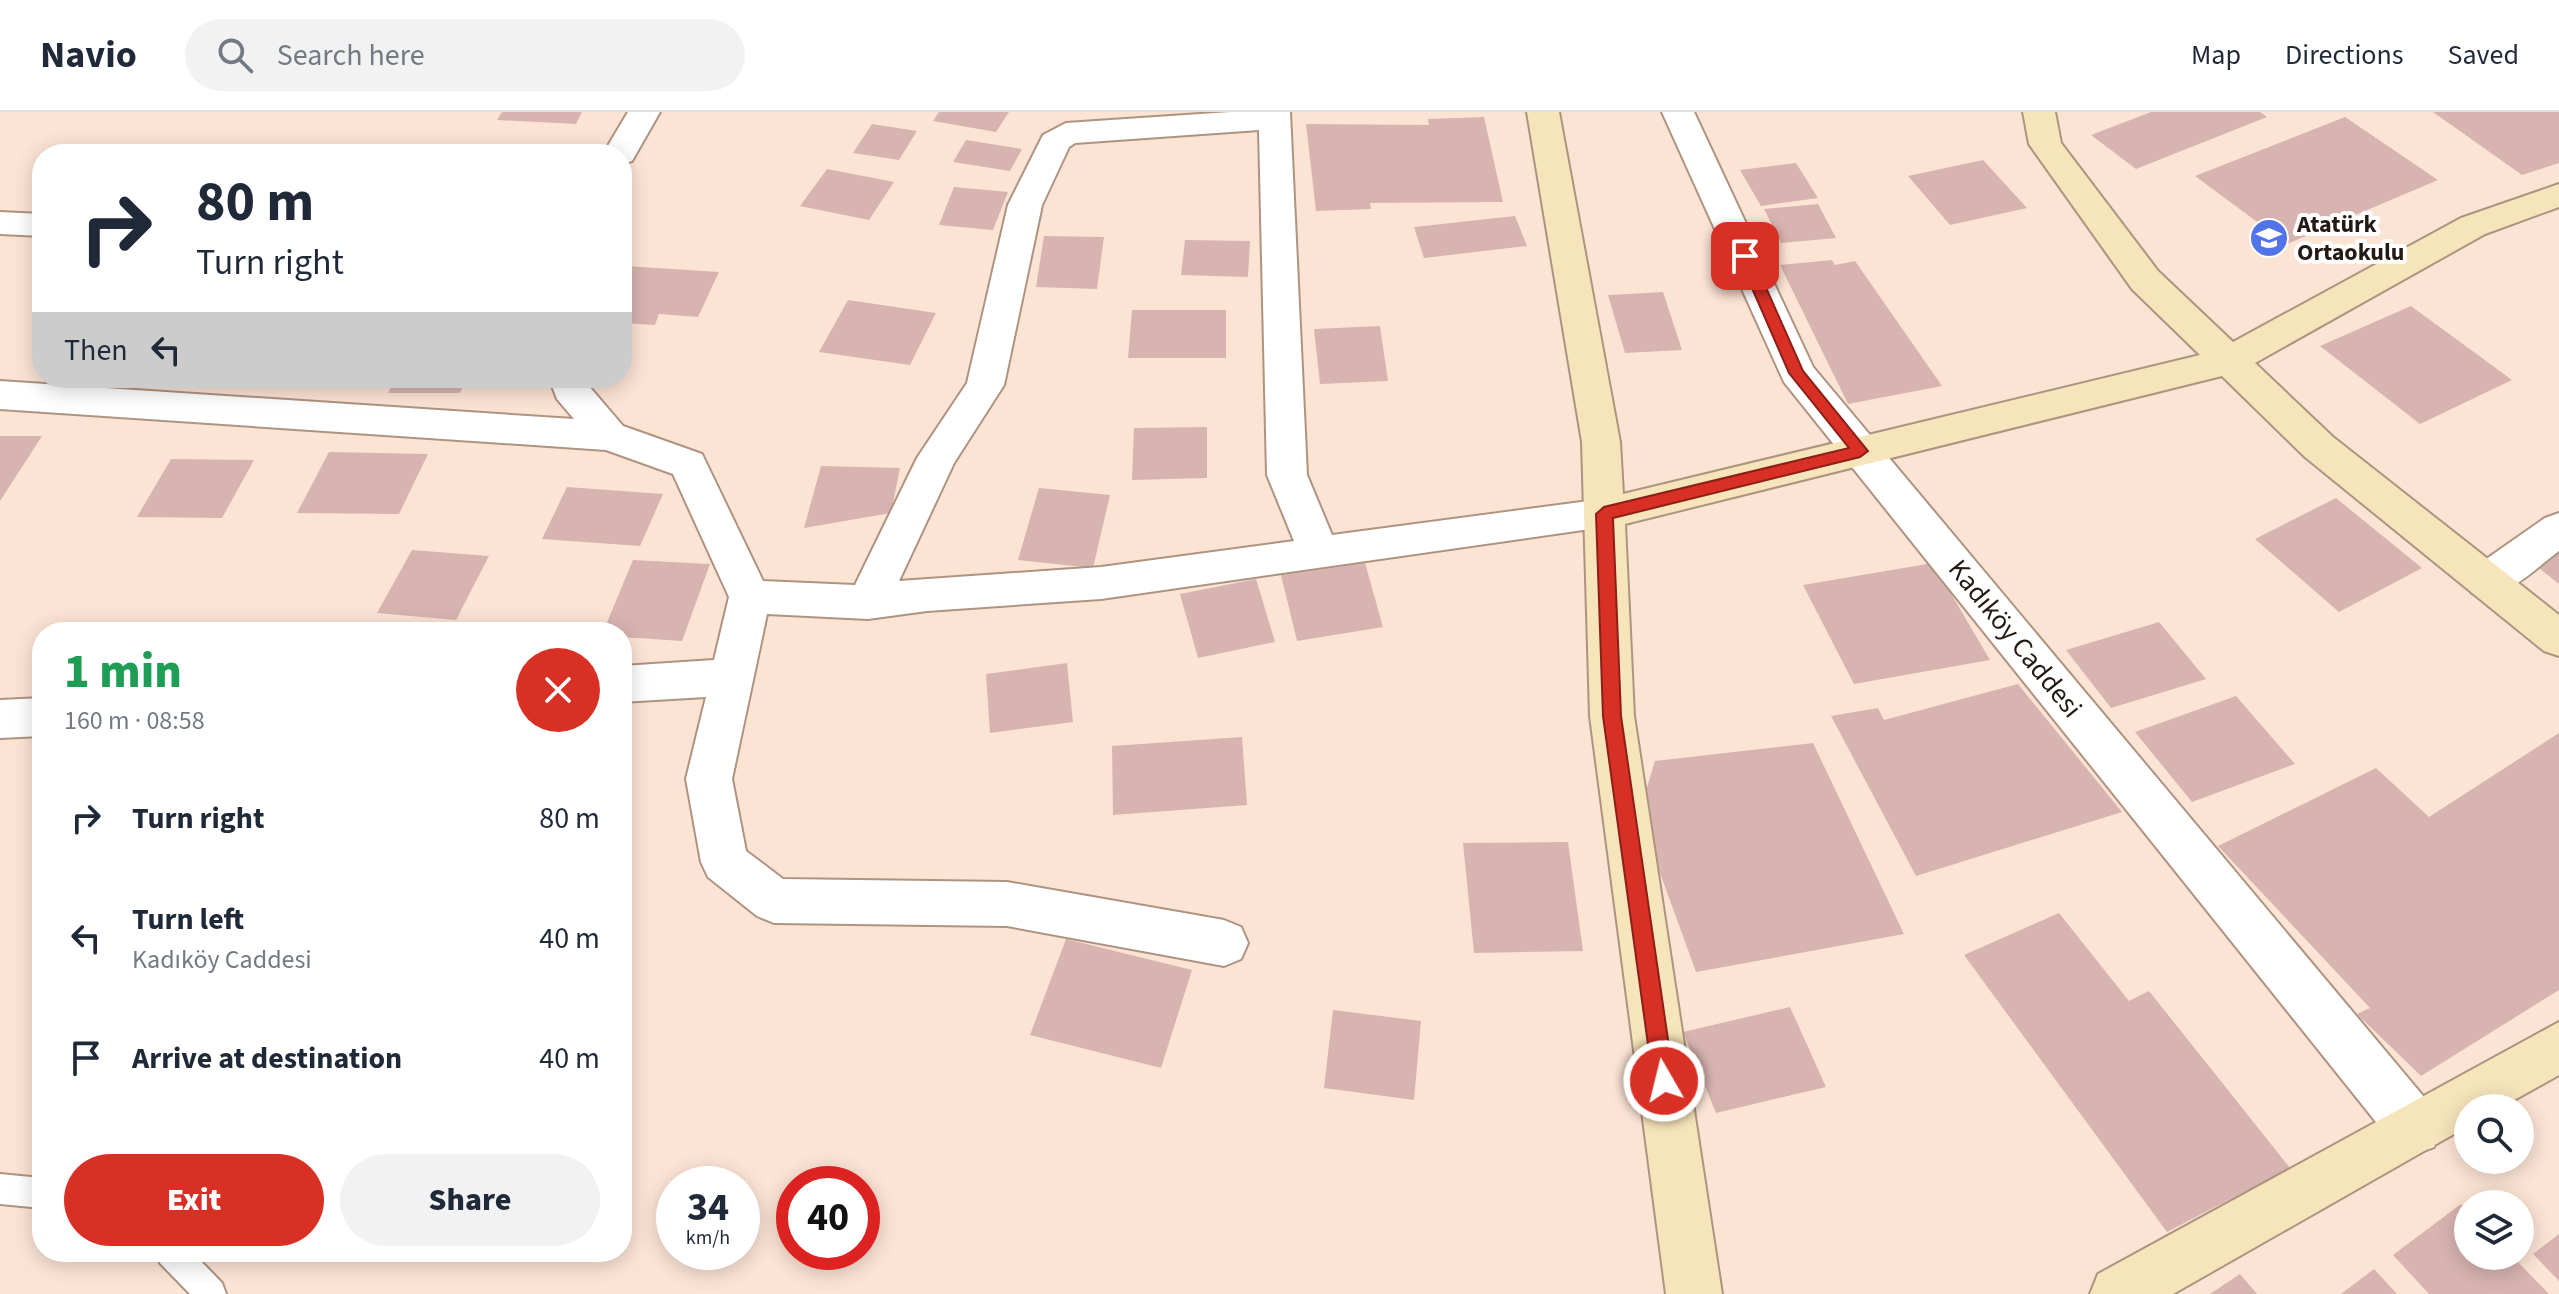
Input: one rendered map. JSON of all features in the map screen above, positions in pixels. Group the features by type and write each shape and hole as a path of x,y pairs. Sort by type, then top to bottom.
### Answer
{"street":[{"path":"626,144 644,112"},
{"path":"1543,112 1601,442 1612,716 1694,1294"},
{"name":"Kadıköy Caddesi","path":"1678,112 1797,373 2415,1128"},
{"path":"2039,112 2045,144 2145,280 2319,447 2559,639"},
{"path":"868,602 937,458 985,385 1025,205 1055,142 1066,133 1274,115 1287,475 1319,553"},
{"path":"750,597 868,602 927,594 1101,583 1604,514 2229,361 2473,226 2559,195"},
{"path":"0,223 32,225"},
{"path":"570,388 609,436"},
{"path":"0,395 609,436 688,464 750,597 709,779 725,862 774,901 1007,904 1224,943"},
{"path":"2487,581 2559,529"},
{"path":"632,683 731,677"},
{"path":"0,719 32,717"},
{"path":"2118,1294 2559,1047"}],"lane":[{"path":"0,1189 32,1192"},
{"path":"181,1262 211,1294"}],"building":[{"path":"502,112 582,112 576,124 497,120"},
{"path":"939,112 1009,112 996,132 933,121"},
{"path":"2151,112 2260,112 2267,117 2136,169 2091,135"},
{"path":"2433,112 2559,112 2559,163 2522,175"},
{"path":"1484,117 1503,202 1370,203 1371,209 1316,211 1306,124 1429,125 1428,119"},
{"path":"2345,117 2438,180 2287,244 2195,176"},
{"path":"872,124 917,131 899,160 853,153"},
{"path":"966,140 1022,149 1010,171 953,162"},
{"path":"1983,160 2027,208 1950,225 1908,176"},
{"path":"1796,163 1818,198 1761,206 1740,170"},
{"path":"827,169 894,182 869,220 800,206"},
{"path":"954,187 1008,192 993,230 939,225"},
{"path":"1818,204 1836,238 1781,243 1764,209"},
{"path":"1515,216 1527,246 1424,258 1414,227"},
{"path":"1044,236 1104,237 1097,289 1036,287"},
{"path":"1185,240 1250,241 1248,277 1181,275"},
{"path":"1832,260 1835,265 1855,261 1942,386 1848,404 1780,265"},
{"path":"632,266 719,272 698,317 659,314 655,325 632,324"},
{"path":"1663,292 1682,350 1625,353 1608,295"},
{"path":"848,300 936,313 910,365 819,352"},
{"path":"2411,306 2512,380 2420,424 2320,346"},
{"path":"1132,310 1226,310 1226,358 1128,358"},
{"path":"1380,326 1388,381 1320,384 1314,329"},
{"path":"390,388 462,388 460,393 388,393"},
{"path":"1207,427 1207,478 1132,480 1134,428"},
{"path":"0,436 42,436 0,501"},
{"path":"329,452 428,454 399,514 297,513"},
{"path":"171,459 254,460 222,518 137,517"},
{"path":"821,466 900,468 891,513 804,528"},
{"path":"567,487 663,494 640,546 542,539"},
{"path":"1039,488 1110,495 1093,568 1018,560"},
{"path":"2336,498 2422,568 2339,612 2255,539"},
{"path":"412,550 489,556 456,620 377,613"},
{"path":"2559,552 2559,584 2534,564"},
{"path":"633,560 710,564 682,641 632,638 632,622 607,622"},
{"path":"1365,563 1383,627 1297,641 1281,575"},
{"path":"1933,563 1990,660 1854,684 1803,585"},
{"path":"1256,579 1275,642 1198,658 1180,594"},
{"path":"2159,622 2206,679 2111,708 2066,650"},
{"path":"1067,663 1073,722 990,733 986,674"},
{"path":"2018,684 2122,812 1916,876 1831,716 1878,708 1884,720"},
{"path":"2236,696 2295,764 2192,802 2135,732"},
{"path":"2559,733 2559,990 2421,1076 2357,1014 2370,1008 2218,846 2376,768 2429,817"},
{"path":"1242,737 1247,805 1113,815 1112,746"},
{"path":"1813,743 1904,934 1696,972 1660,873 1644,797 1655,761"},
{"path":"1568,842 1583,951 1474,953 1463,843"},
{"path":"2059,913 2129,1001 2149,991 2290,1168 2167,1232 1964,955"},
{"path":"1066,939 1192,970 1161,1068 1030,1035"},
{"path":"1790,1007 1826,1087 1716,1113 1683,1032"},
{"path":"1333,1010 1421,1021 1414,1100 1324,1088"},
{"path":"2454,1209 2454,1270 2526,1270 2549,1294 2429,1294 2393,1255"},
{"path":"2559,1234 2559,1281 2534,1255"},
{"path":"2374,1269 2397,1294 2341,1294"},
{"path":"2240,1274 2257,1294 2210,1294"}],"place":[{"name":"Atatürk Ortaokulu","path":"2269,238"}],"route":[{"path":"1664,1081 1612,716 1604,514 1860,451 1797,373 1745,256"}]}
